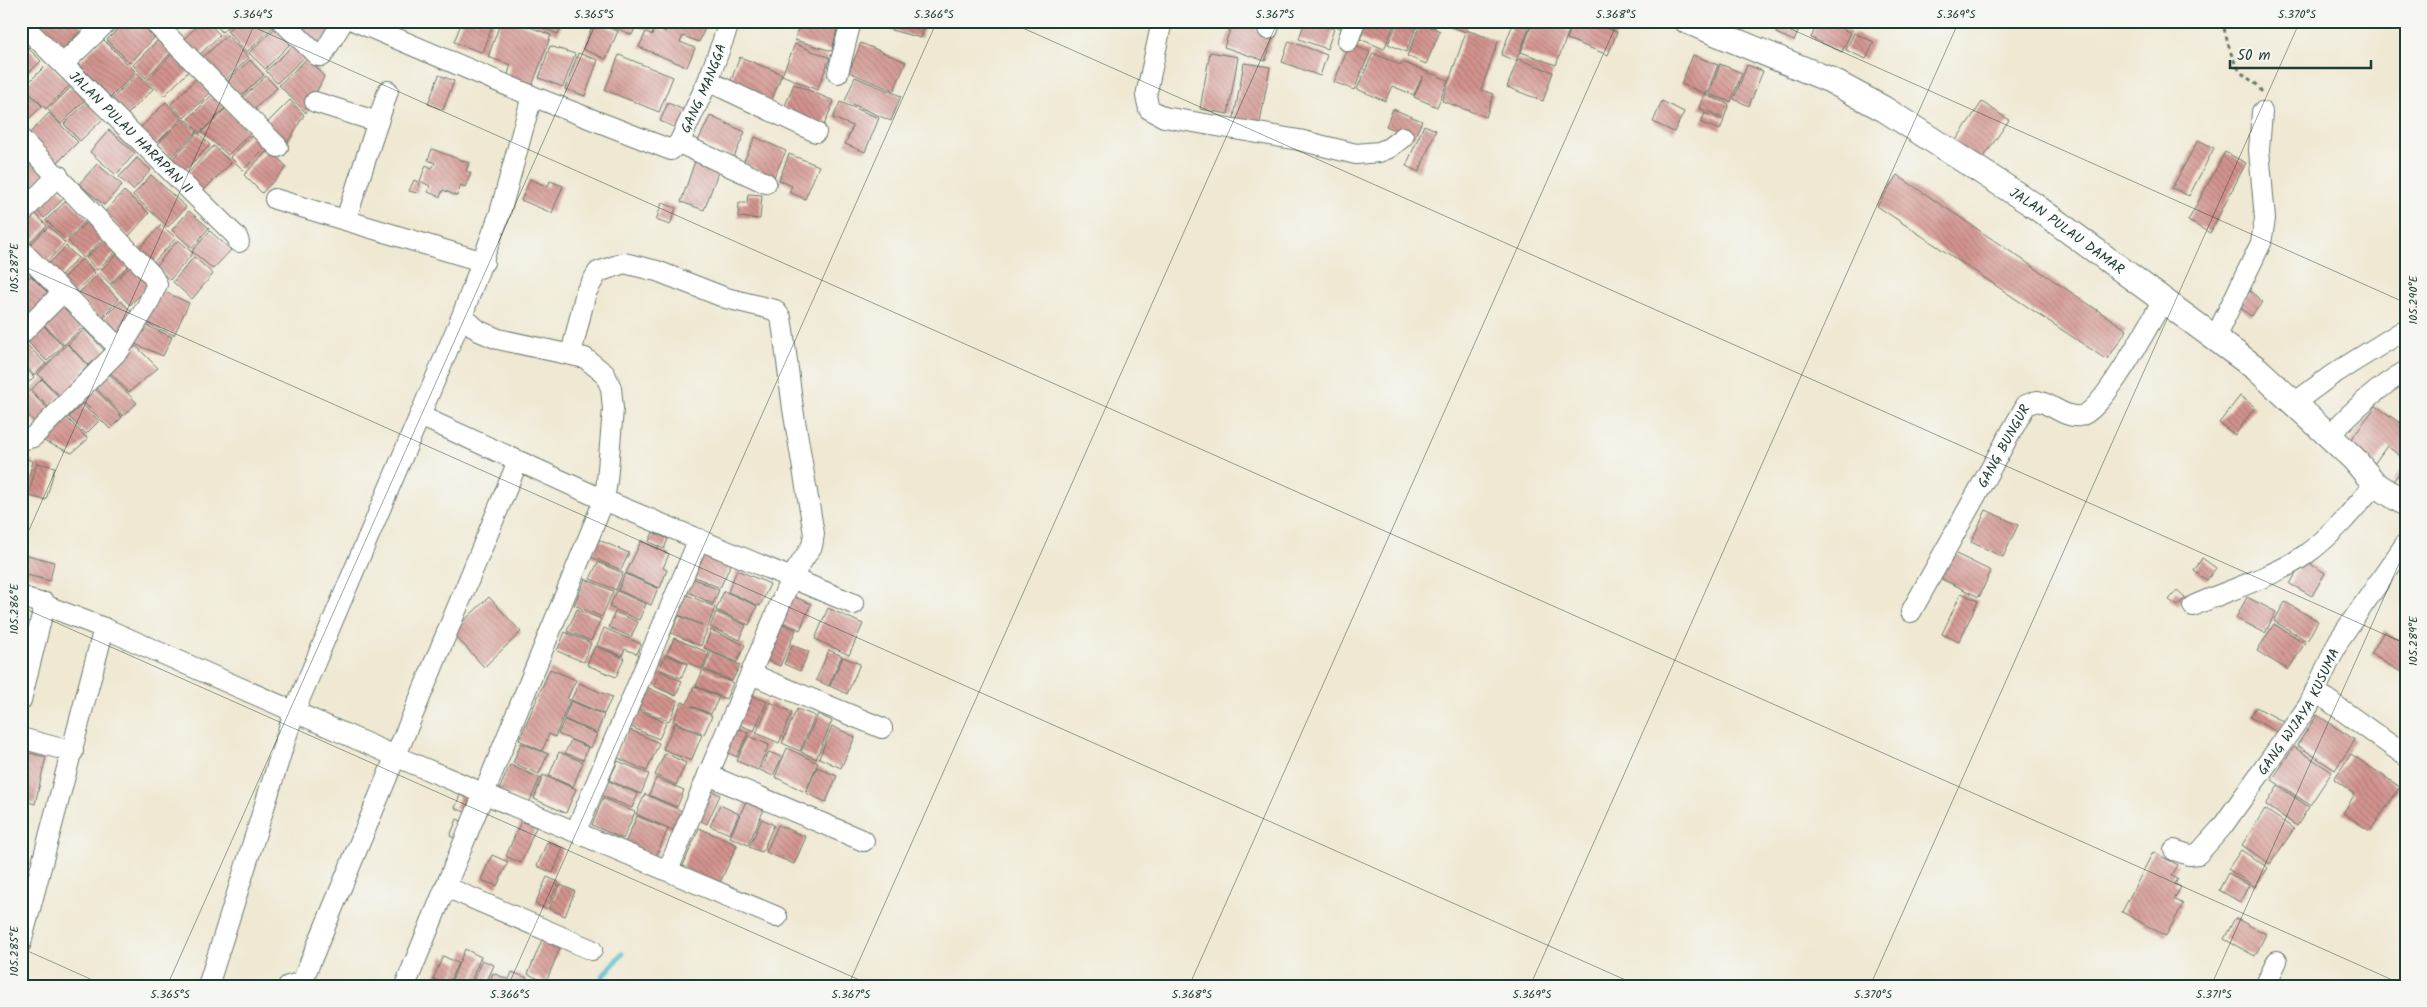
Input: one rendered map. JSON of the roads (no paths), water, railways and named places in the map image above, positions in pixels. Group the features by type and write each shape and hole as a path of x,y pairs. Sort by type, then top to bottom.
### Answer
{"street":[{"path":"63,64 108,21"},
{"path":"153,21 278,147"},
{"path":"282,21 318,56 322,56 343,21"},
{"path":"355,21 532,96 675,146 766,183"},
{"name":"GANG MANGGA","path":"675,146 708,81 730,21"},
{"path":"838,73 851,21"},
{"path":"1162,21 1146,96 1149,109 1164,117 1299,140 1356,154 1380,152 1389,148 1403,137"},
{"path":"1348,41 1355,21"},
{"name":"JALAN PULAU DAMAR","path":"1687,21 1830,80 1884,109 2032,204 2257,370 2376,484 2406,504"},
{"name":"JALAN PULAU HARAPAN II","path":"21,23 237,237 239,242"},
{"path":"708,81 816,132"},
{"path":"346,219 388,91"},
{"path":"208,986 294,712 484,262 509,182 532,96"},
{"path":"315,102 378,122"},
{"path":"2215,338 2261,243 2265,219 2259,135 2262,112"},
{"path":"21,139 58,175 151,274 157,284 147,306 120,349 33,437 21,440"},
{"path":"21,214 58,175"},
{"path":"275,199 484,262"},
{"path":"21,250 120,349"},
{"path":"571,354 586,292 598,272 624,263 657,271 726,298 775,310 780,318 783,330 793,409 814,534 812,546 790,578 668,870"},
{"path":"23,329 63,292"},
{"name":"GANG BUNGUR","path":"1911,612 2026,405 2036,401 2067,415 2087,414 2112,385 2163,300"},
{"path":"410,984 446,887 604,500 612,409 611,388 605,374 585,358 498,339 479,331 462,316"},
{"path":"2312,421 2332,374 2406,329"},
{"path":"2312,421 2351,413 2378,390 2406,371"},
{"path":"420,416 604,500 854,604"},
{"path":"288,986 302,982 518,460"},
{"path":"2193,606 2284,567 2304,556 2329,537 2376,484"},
{"path":"576,831 699,539"},
{"name":"GANG WIJAYA KUSUMA","path":"2174,850 2195,855 2204,849 2276,752 2308,705 2339,640 2406,544"},
{"path":"21,596 104,628 395,756 777,917"},
{"path":"21,700 45,604"},
{"path":"21,943 73,752 104,628"},
{"path":"751,674 882,728"},
{"path":"2315,691 2406,756"},
{"path":"21,738 73,752"},
{"path":"708,775 864,840"},
{"path":"446,887 592,950"},
{"path":"2265,986 2277,961"}],"waterway":[{"path":"599,986 603,976 622,954"}]}
